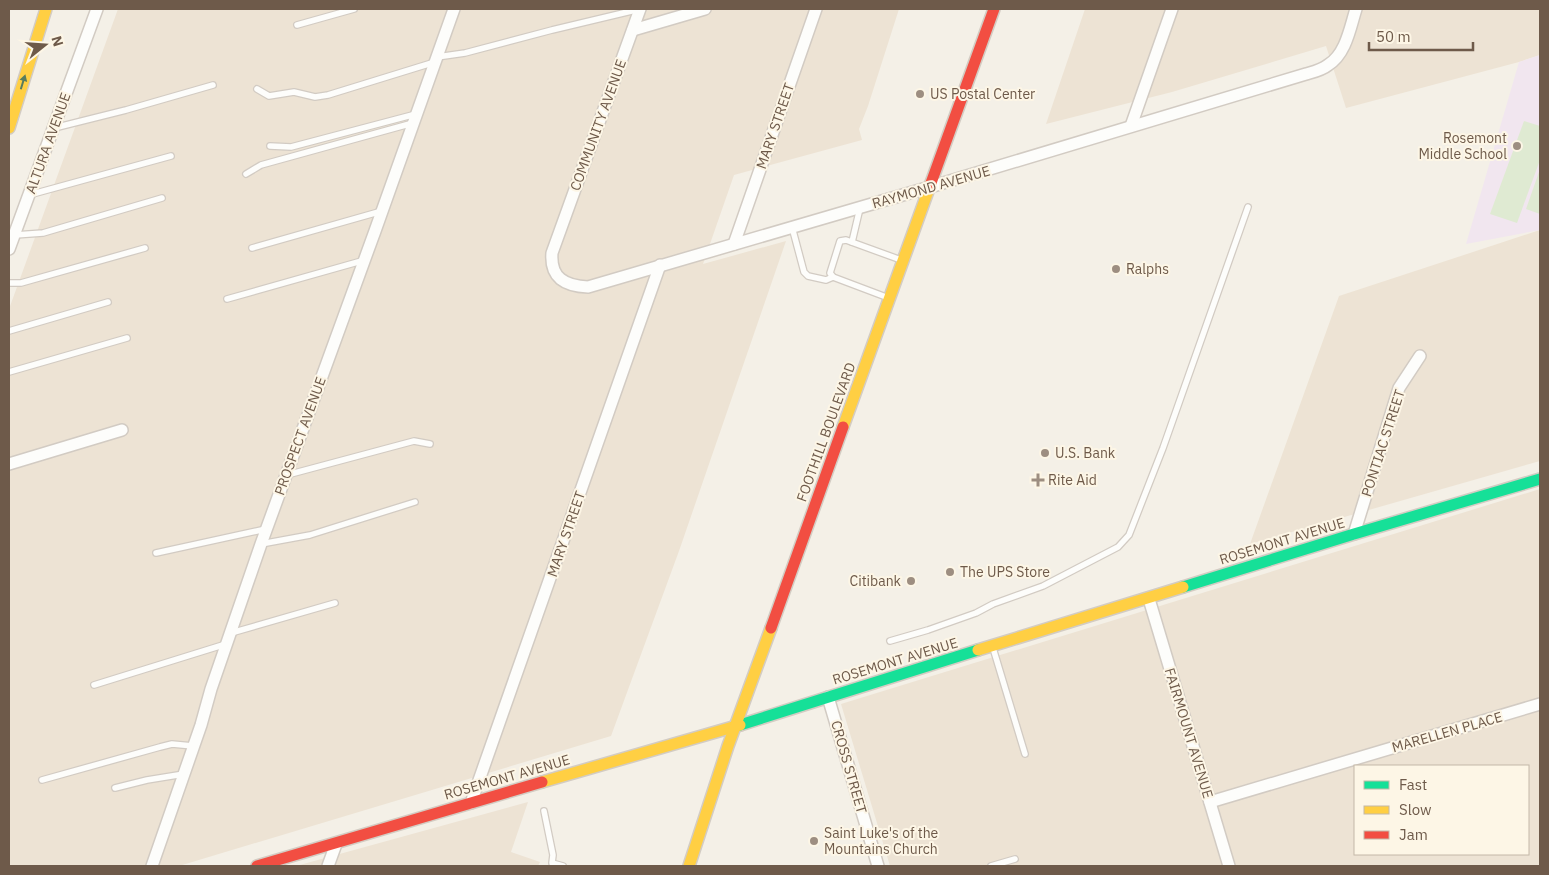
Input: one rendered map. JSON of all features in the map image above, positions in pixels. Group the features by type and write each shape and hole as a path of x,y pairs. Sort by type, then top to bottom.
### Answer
{"main road":[{"path":"9,128 46,9"},
{"name":"FOOTHILL BOULEVARD","path":"690,866 735,728 994,9"},
{"name":"ROSEMONT AVENUE","path":"257,866 735,728 828,697 1354,534 1540,479"}],"street":[{"name":"ALTURA AVENUE","path":"9,249 97,9"},
{"name":"PROSPECT AVENUE","path":"152,866 266,529 454,9"},
{"name":"COMMUNITY AVENUE","path":"555,242 640,9"},
{"path":"633,30 705,9"},
{"name":"MARY STREET","path":"734,244 816,9"},
{"path":"1131,126 1172,9"},
{"name":"RAYMOND AVENUE","path":"555,242 551,262 554,273 564,282 578,287 588,287 860,208 1306,74 1327,66 1337,58 1345,44 1356,9"},
{"name":"MARY STREET","path":"471,803 660,265"},
{"name":"PONTIAC STREET","path":"1354,534 1399,388 1420,356"},
{"path":"9,464 122,430"},
{"name":"FAIRMOUNT AVENUE","path":"1149,599 1229,866"},
{"name":"CROSS STREET","path":"828,697 878,866"},
{"name":"MARELLEN PLACE","path":"1210,802 1540,704"},
{"path":"328,866 336,844"}],"lane":[{"path":"297,25 354,9"},
{"path":"257,90 269,96 294,92 315,97 328,95 436,60 640,9"},
{"path":"54,128 126,110 212,85"},
{"path":"270,146 291,147 415,118"},
{"path":"246,174 261,166 415,118"},
{"path":"29,195 171,156"},
{"path":"14,235 43,233 162,198"},
{"path":"890,641 976,613 993,604 1043,586 1118,547 1129,535 1163,448 1248,207"},
{"path":"852,242 860,208"},
{"path":"252,248 382,211"},
{"path":"792,227 804,272 808,276 826,280 833,277"},
{"path":"890,298 833,277 830,273 840,241 846,240 903,261"},
{"path":"9,283 21,283 145,248"},
{"path":"227,299 364,260"},
{"path":"9,331 108,302"},
{"path":"9,372 127,338"},
{"path":"285,476 414,441 430,444"},
{"path":"261,544 310,534 415,502"},
{"path":"156,552 266,529"},
{"path":"94,685 335,603"},
{"path":"992,647 1025,754"},
{"path":"42,780 172,744 193,746"},
{"path":"115,788 184,774"},
{"path":"544,811 553,855 552,863 563,866"},
{"path":"991,866 1015,859"}],"shaded area":[{"path":"118,9 899,9 859,129 862,140 734,175 703,264 786,241 679,551 611,736 179,866 9,866 9,309"},
{"path":"1085,9 1540,9 1540,55 1346,108 1326,46 1172,92 1046,124"},
{"name":"Rosemont Middle School","path":"1540,55 1540,230 1466,244 1519,62"},
{"path":"1540,230 1540,461 1250,544 1339,296"},
{"path":"1540,489 1540,866 890,866 841,704"},
{"path":"528,802 511,852 540,862 538,866 296,866"}],"green space":[{"path":"1524,121 1540,126 1540,160 1517,223 1490,214"},
{"path":"1540,169 1540,214 1526,209"}],"traffic: fast":[{"path":"1183,587 1540,479"},
{"path":"740,725 978,650"}],"traffic: slow":[{"path":"9,128 46,9"},
{"path":"843,427 931,183"},
{"path":"978,650 1183,587"},
{"path":"689,866 728,746 771,628"},
{"path":"542,782 740,725"}],"traffic: jam":[{"path":"931,183 994,9"},
{"path":"771,628 843,427"},
{"path":"257,866 542,782"}],"place":[{"name":"US Postal Center","path":"920,94"},
{"name":"Rosemont Middle School","path":"1517,146"},
{"name":"Ralphs","path":"1116,269"},
{"name":"U.S. Bank","path":"1045,453"},
{"name":"Rite Aid","path":"1038,480"},
{"name":"The UPS Store","path":"950,572"},
{"name":"Citibank","path":"911,581"},
{"name":"Saint Luke's of the Mountains Church","path":"814,841"}]}
